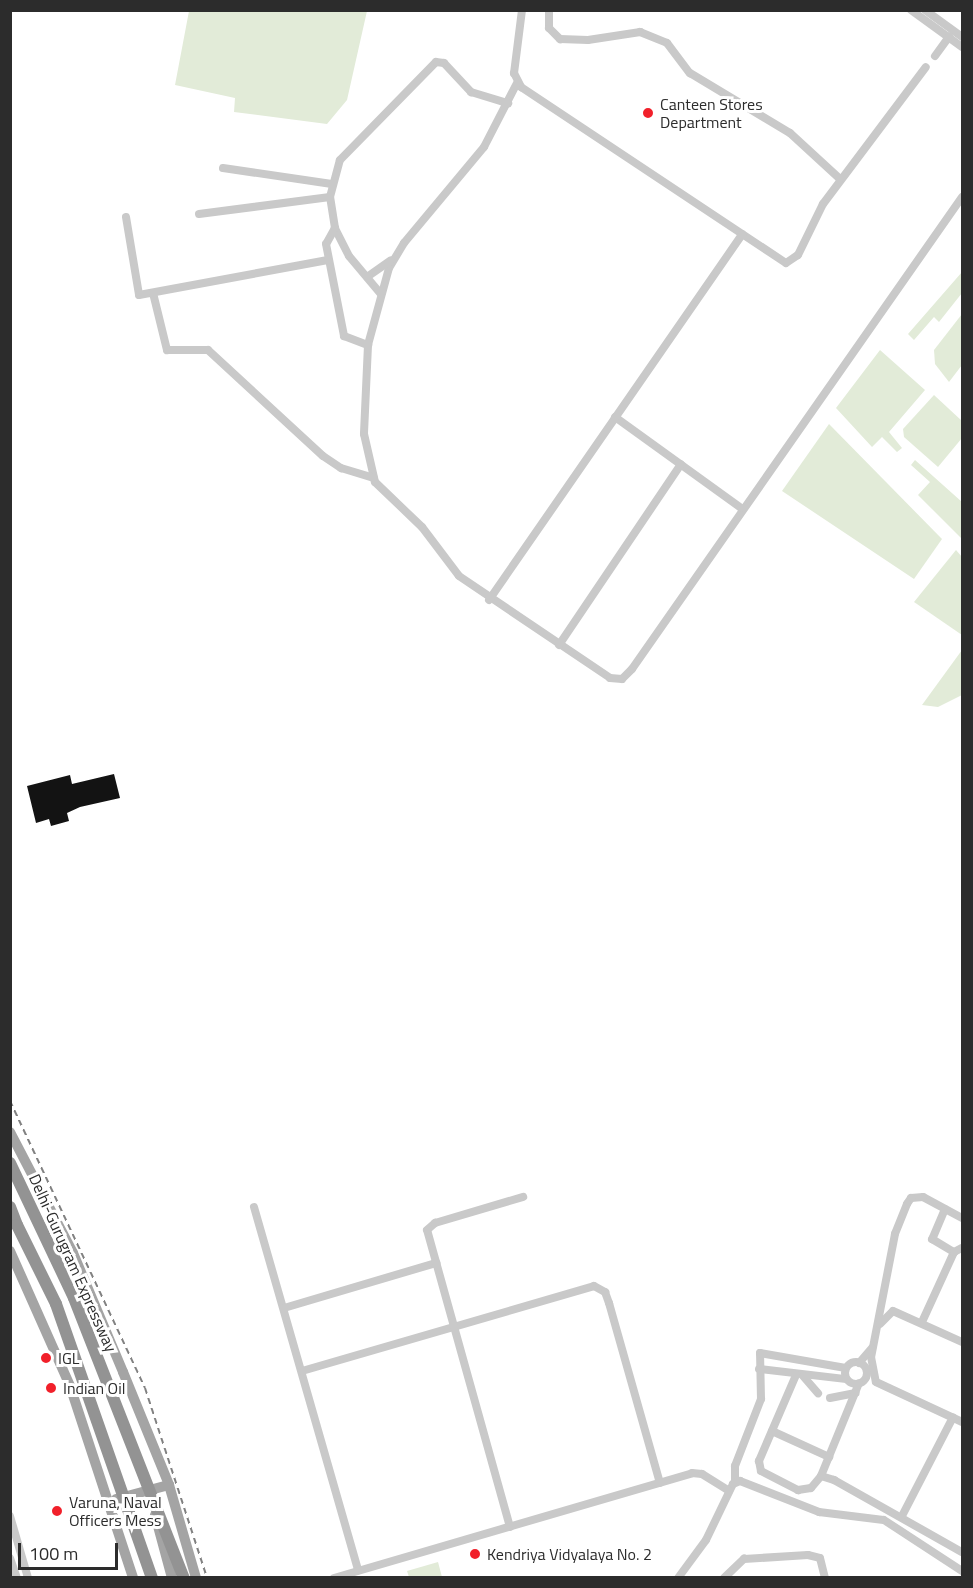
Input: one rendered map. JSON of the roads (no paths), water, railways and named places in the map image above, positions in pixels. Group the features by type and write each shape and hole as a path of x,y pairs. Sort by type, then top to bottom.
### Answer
{"highway":[{"name":"Delhi-Gurugram Expressway","path":"10,1163 74,1298 144,1471 184,1578"},
{"name":"Delhi-Gurugram Expressway","path":"10,1207 14,1220 56,1304 152,1578"}],"main road":[{"path":"10,1132 73,1253 169,1485 196,1578"},
{"path":"10,1172 27,1174 37,1184"},
{"path":"10,1251 70,1386 110,1500 133,1578"},
{"path":"144,1471 172,1578"},
{"path":"110,1500 169,1485"}],"street":[{"path":"367,277 394,258 484,147 517,83 522,10"},
{"path":"549,10 549,28 560,39 588,40 640,32 667,43 690,73 790,133 840,179"},
{"path":"911,10 963,47"},
{"path":"925,10 963,37"},
{"path":"935,56 949,38"},
{"path":"380,293 335,228 330,197 340,160 436,62 444,63 471,92 508,103"},
{"path":"517,83 781,261 790,262 840,179 926,67"},
{"path":"223,168 332,184"},
{"path":"199,214 330,197"},
{"path":"153,293 166,350 208,350 323,456 341,468 373,478 422,527 459,576 489,600 610,678 628,674 741,507 963,197"},
{"path":"126,217 137,293 153,293 328,260"},
{"path":"335,228 326,240 344,336 368,345"},
{"path":"489,600 741,234"},
{"path":"373,478 363,422 368,345 380,293 394,258"},
{"path":"615,417 741,507"},
{"path":"559,645 681,464"},
{"path":"799,1375 759,1461 762,1471 798,1490 811,1488 821,1476 856,1393 866,1380 865,1366 872,1348 904,1208 917,1196 963,1218"},
{"path":"510,1527 452,1326 436,1263 430,1225 523,1197"},
{"path":"254,1207 358,1570"},
{"path":"945,1209 932,1239 954,1252"},
{"path":"922,1322 954,1252 963,1248"},
{"path":"284,1308 436,1263"},
{"path":"302,1371 587,1286 600,1288 609,1303 660,1483"},
{"path":"876,1330 894,1311 963,1342"},
{"path":"865,1366 872,1348"},
{"path":"678,1578 706,1540 735,1481 735,1466 761,1399 760,1353 846,1368 865,1366"},
{"path":"846,1368 846,1379"},
{"path":"759,1369 799,1375 866,1380 963,1422"},
{"path":"799,1375 818,1393"},
{"path":"830,1398 856,1393"},
{"path":"902,1516 953,1417"},
{"path":"772,1431 829,1457"},
{"path":"334,1578 697,1473 729,1491"},
{"path":"821,1476 902,1516 963,1551"},
{"path":"735,1481 819,1512 884,1520 963,1571"},
{"path":"10,1516 28,1578"},
{"path":"724,1578 744,1559 808,1555 820,1558 825,1578"},
{"path":"11,1561 17,1578"}],"railway":[{"path":"10,1101 145,1388 207,1578"}],"place":[{"name":"Canteen Stores Department","path":"648,113"},
{"name":"IGL","path":"46,1358"},
{"name":"Indian Oil","path":"51,1388"},
{"name":"Varuna, Naval Officers Mess","path":"57,1511"},
{"name":"Kendriya Vidyalaya No. 2","path":"475,1554"}]}
